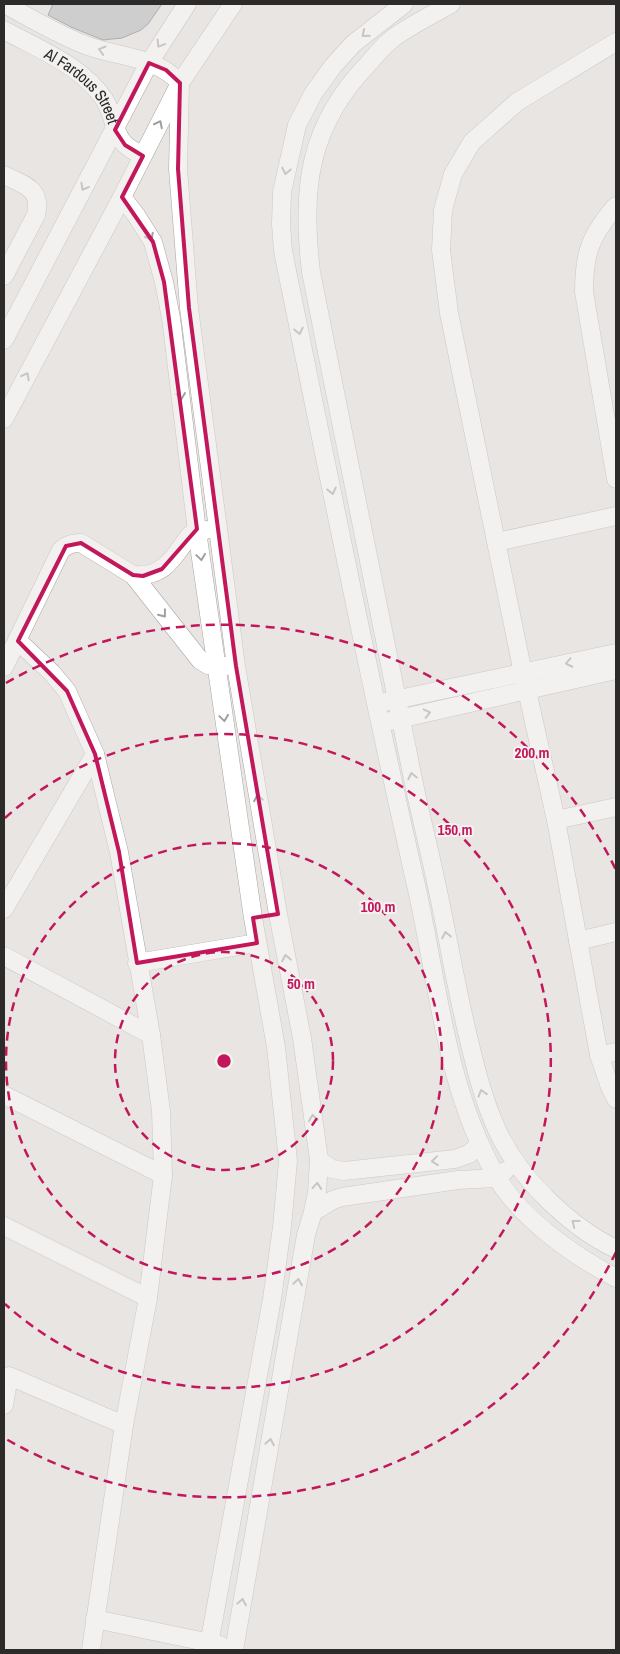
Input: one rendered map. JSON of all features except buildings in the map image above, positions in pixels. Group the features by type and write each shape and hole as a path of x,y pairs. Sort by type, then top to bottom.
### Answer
{"street":[{"name":"Al Fardous Street","path":"4,4 24,9 69,38 166,70 173,74 180,83"},
{"path":"4,340 149,63 187,4"},
{"path":"4,419 122,197 180,83 233,4"},
{"path":"404,4 353,44 333,66 313,94 296,125 282,192 282,251 380,724 417,889 442,1020 458,1085 479,1145 496,1178 522,1210 556,1240 586,1262 616,1278"},
{"path":"451,4 392,39 353,79 332,109 319,138 311,167 306,202 311,272 396,700 474,1062 484,1099 499,1134 515,1163 544,1195 572,1221 600,1241 616,1249"},
{"name":"Al Fardous Street","path":"4,30 86,77 96,88 111,112 115,130 125,145 143,155"},
{"path":"616,42 517,102 472,142 453,174 443,210 441,250 449,313 525,681 556,820 599,1056 616,1099"},
{"path":"96,1619 209,1647 234,1649 306,1235 317,1192 319,1160 302,1038 278,914 236,666 189,308 178,169 180,83"},
{"path":"4,174 35,193 38,204 36,215 4,276"},
{"path":"122,197 153,242 171,318 197,531 216,666 253,918 276,1047 288,1161 282,1227 272,1299 209,1647"},
{"path":"616,206 604,220 591,241 584,267 584,292 616,479"},
{"path":"325,458 348,455"},
{"path":"497,542 616,516"},
{"path":"133,576 148,575 162,569 189,536 197,531 218,527"},
{"path":"4,667 18,642 40,591 61,550 75,543 81,543 133,576 194,654 208,665 236,666"},
{"path":"18,642 52,673 67,691 95,754 119,852 151,1035 161,1111 163,1175 148,1298 124,1425 91,1650"},
{"path":"380,724 616,653"},
{"path":"376,704 525,681 616,670"},
{"path":"4,908 95,754"},
{"path":"556,820 616,807"},
{"path":"253,918 278,914"},
{"path":"578,940 616,932"},
{"path":"137,963 257,943"},
{"path":"4,956 151,1035"},
{"path":"599,1056 616,1052"},
{"path":"4,1095 163,1175"},
{"path":"319,1160 332,1169 344,1171 456,1159 469,1154 479,1145"},
{"path":"313,1212 332,1200 342,1197 458,1180 496,1178 515,1163"},
{"path":"4,1226 148,1298"},
{"path":"4,1405 6,1375 124,1425"}],"highlighted area":[{"path":"149,63 166,70 180,83 178,169 189,308 236,666 278,914 253,918 257,943 137,963 119,852 95,754 67,691 18,641 66,546 81,543 133,575 143,576 162,569 197,529 164,282 153,242 122,197 143,156 125,145 115,130"}]}
